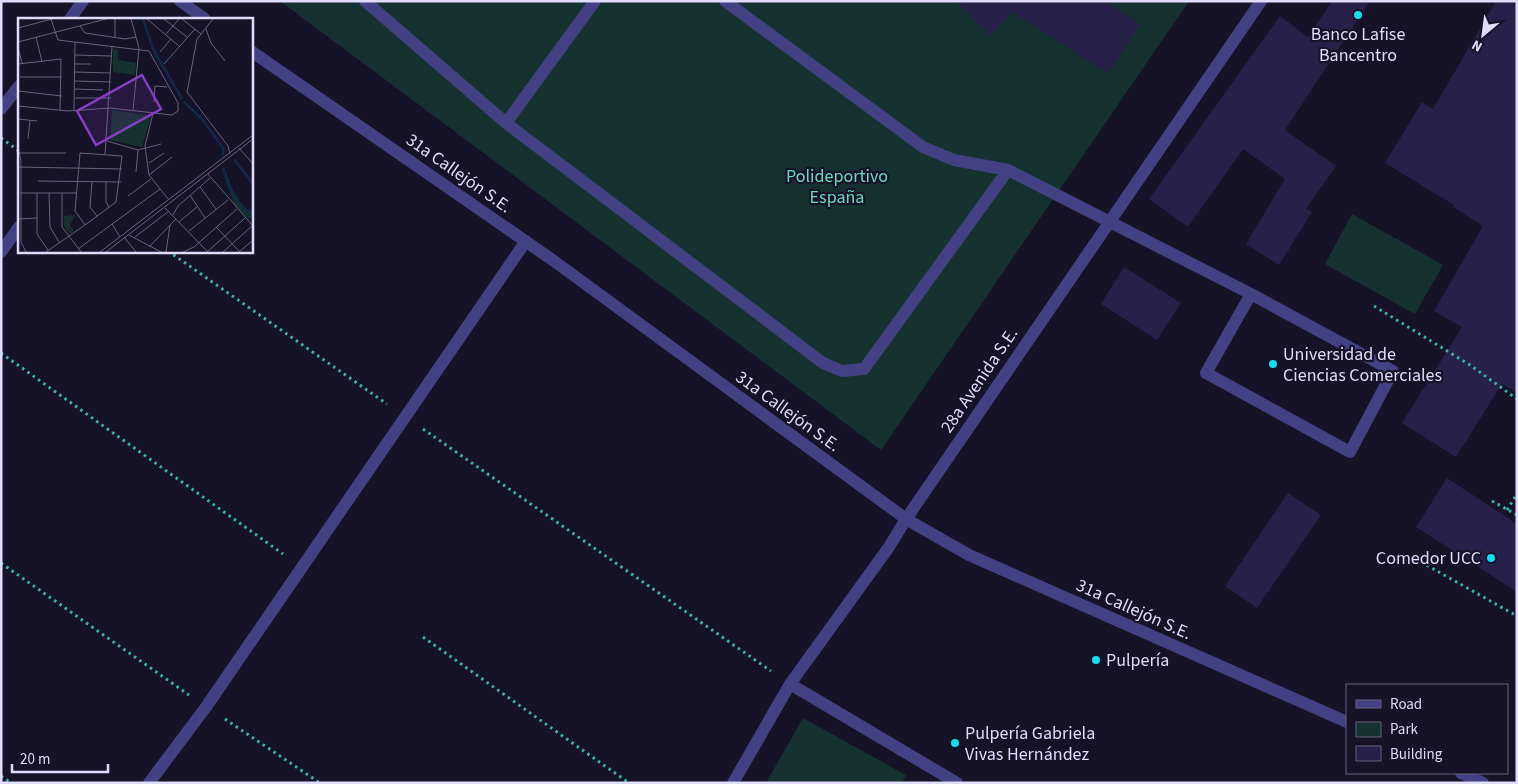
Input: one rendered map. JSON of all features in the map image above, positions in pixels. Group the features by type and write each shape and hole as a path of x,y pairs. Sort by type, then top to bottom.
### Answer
{"street":[{"path":"71,18 83,1"},
{"path":"365,1 506,123 823,363 842,371 864,369 1008,170"},
{"path":"506,123 595,1"},
{"path":"725,1 923,147 954,160 1008,170 1109,222 1135,233 1251,294 1393,371 1350,452 1206,373 1251,294"},
{"name":"28a Avenida S.E.","path":"733,783 790,684 889,547 906,519 1261,1"},
{"path":"186,3 204,18"},
{"name":"31a Callejón S.E.","path":"252,52 526,241 906,519 969,555 1346,722"},
{"path":"1,109 18,87"},
{"path":"1,252 18,227"},
{"path":"149,783 206,707 526,241"},
{"path":"790,684 957,783"},
{"path":"1463,774 1483,783"}],"path":[{"path":"1,138 18,149"},
{"path":"169,252 790,684"},
{"path":"1374,306 1470,365 1517,399"},
{"path":"1,353 302,568"},
{"path":"1507,510 1517,494"},
{"path":"1492,501 1517,515"},
{"path":"1422,562 1517,616"},
{"path":"1,563 206,707 320,783"},
{"path":"423,638 630,783"},
{"path":"1,776 11,783"}],"green space":[{"name":"Polideportivo España","path":"280,1 1189,1 881,450"},
{"path":"1352,214 1443,265 1415,314 1325,264"},
{"path":"803,718 906,775 902,783 766,783"}],"building":[{"path":"956,1 1105,1 1140,24 1108,74 1013,12 990,35"},
{"path":"1332,1 1370,1 1285,130 1336,166 1306,209 1312,212 1279,265 1246,244 1285,179 1243,149 1188,227 1149,199 1280,16 1308,37"},
{"path":"1496,1 1517,1 1517,393 1502,384 1456,457 1402,423 1462,327 1434,311 1483,226 1453,207 1454,205 1385,163 1422,102 1433,109"},
{"path":"1124,267 1181,303 1157,340 1101,304"},
{"name":"Comedor UCC","path":"1447,478 1517,524 1517,592 1416,527"},
{"path":"1288,493 1321,515 1257,608 1225,586"}],"place":[{"name":"Banco Lafise Bancentro","path":"1358,15"},
{"name":"Universidad de Ciencias Comerciales","path":"1273,364"},
{"name":"Comedor UCC","path":"1491,558"},
{"name":"Pulpería","path":"1096,660"},
{"name":"Pulpería Gabriela Vivas Hernández","path":"955,743"}]}
